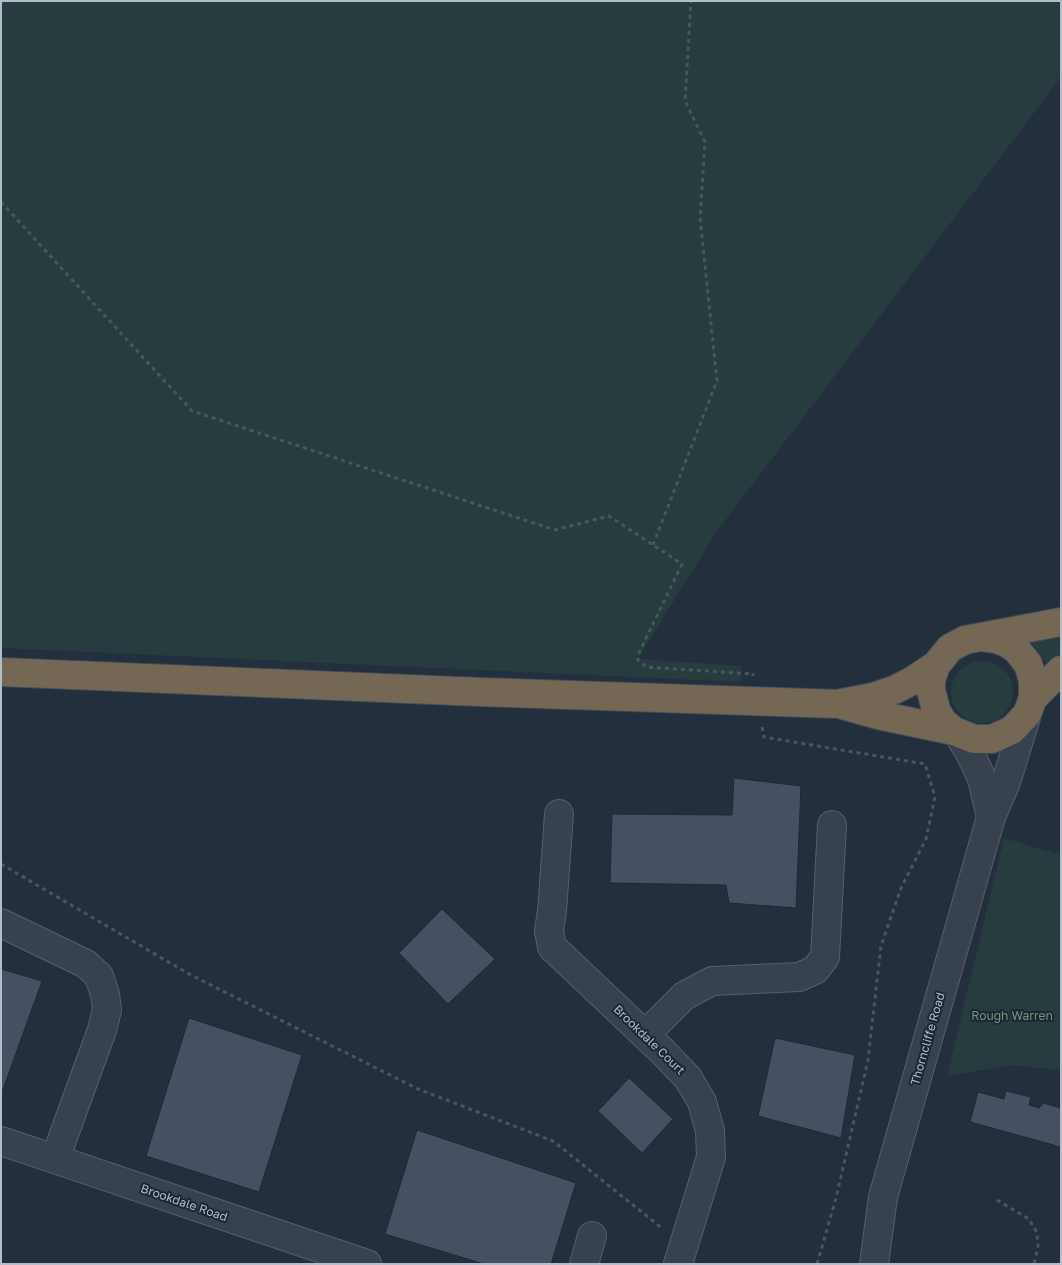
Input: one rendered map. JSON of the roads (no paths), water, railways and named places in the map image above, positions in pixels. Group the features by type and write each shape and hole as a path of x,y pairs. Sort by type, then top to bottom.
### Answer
{"highway":[{"path":"838,704 874,697 894,690 936,665 950,648 965,640 1061,622"},
{"path":"981,637 1007,643 1017,650 1028,664 1033,680 1030,706"},
{"path":"936,665 931,680 932,701 944,722 956,732"},
{"path":"1,672 481,692 838,704 956,732 974,739 992,739 1012,730 1061,670"}],"street":[{"name":"Thorncliffe Road","path":"874,1264 884,1197 991,817 1006,782 1030,706"},
{"name":"Thorncliffe Road","path":"956,732 972,757 982,779 991,817"},
{"name":"Brookdale Court","path":"559,814 549,931 552,947 688,1078 702,1102 710,1131 711,1157 681,1255"},
{"path":"645,1035 684,996 712,982 799,977 815,970 825,957 832,826"},
{"path":"1,923 86,964 99,976 105,994 107,1010 102,1030 55,1159"},
{"name":"Brookdale Road","path":"1,1141 367,1264"},
{"path":"584,1264 592,1236"}],"park label":[{"name":"Rough Warren","path":"1012,1016"}]}
